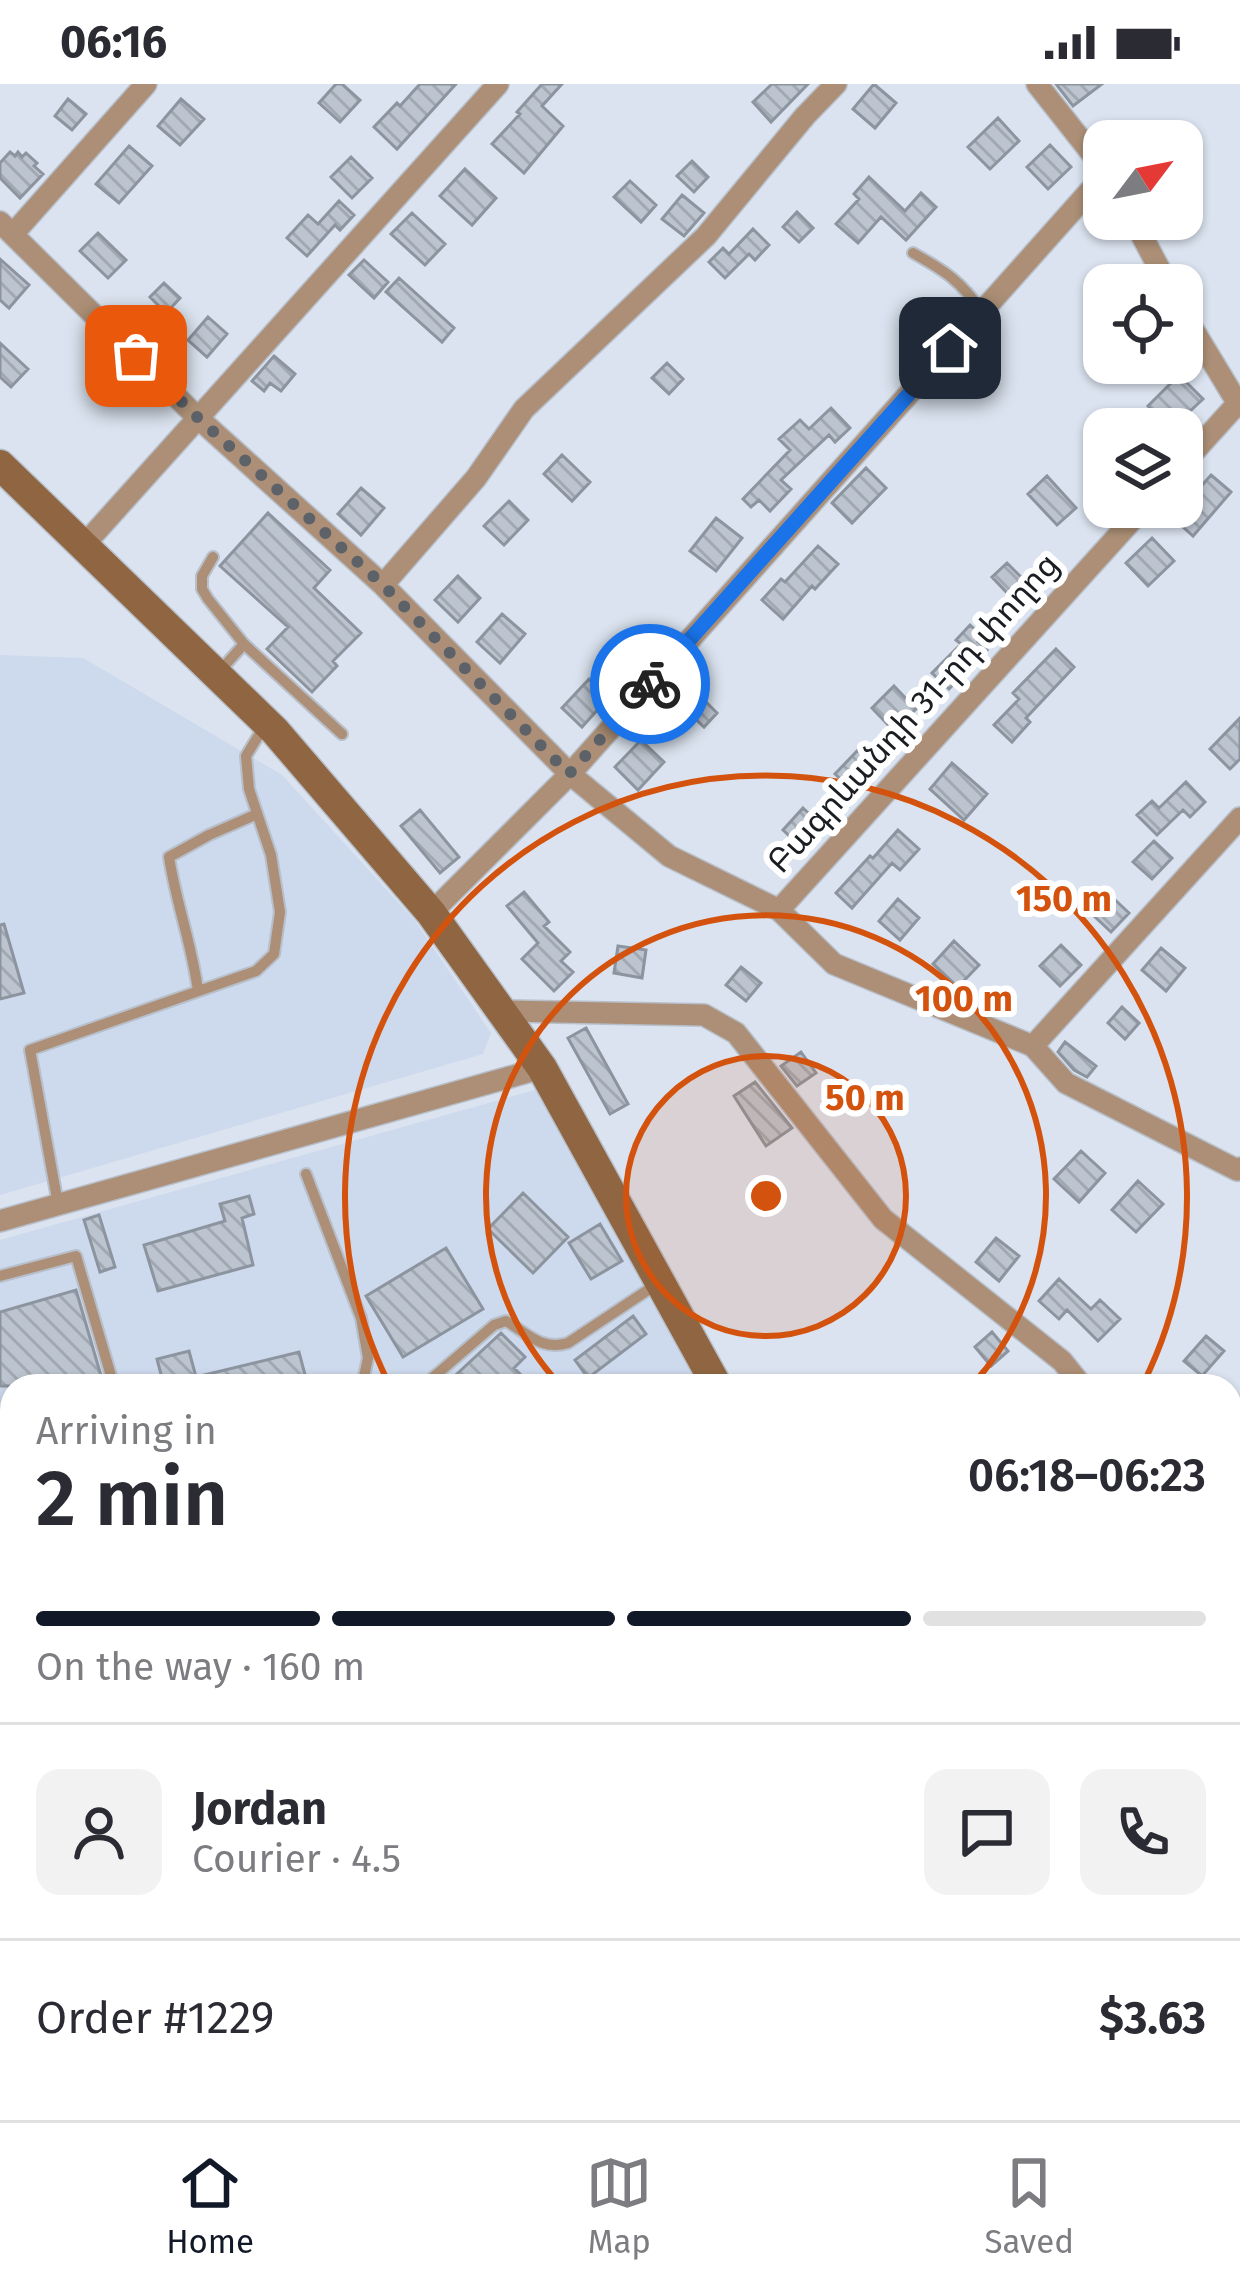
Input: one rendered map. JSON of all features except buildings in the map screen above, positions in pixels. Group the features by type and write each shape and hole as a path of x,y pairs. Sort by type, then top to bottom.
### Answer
{"street":[{"path":"146,84 6,228 197,417 383,585 569,774 669,856 779,910 834,964 1033,1046 1066,1084 1239,1171"},
{"path":"84,545 498,84"},
{"path":"383,585 476,478 524,409 706,236 836,84"},
{"path":"1037,84 1083,144"},
{"path":"431,913 569,774 1083,196"},
{"path":"1203,346 1239,405 1203,443"},
{"path":"0,465 267,722 431,913 542,1068 710,1374"},
{"name":"Բագրևանդի 31-րդ փողոց","path":"779,910 1125,528"},
{"path":"1033,1046 1240,818"},
{"path":"503,1011 704,1015 736,1033 883,1219 1072,1374"},
{"path":"0,1221 542,1068"}],"lane":[{"path":"913,253 950,274 982,312"},
{"path":"213,556 202,576 202,589 244,644 342,734"},
{"path":"217,674 244,644"},
{"path":"58,1204 30,1050 256,971 274,954 280,913 271,855 249,789 246,756 267,722"},
{"path":"198,991 169,857 257,814"},
{"path":"306,1174 361,1318 368,1358 365,1374"},
{"path":"0,1276 76,1256 111,1374"},
{"path":"437,1374 494,1325 506,1321 542,1345 555,1347 660,1283"}],"shaded area":[{"path":"0,655 83,658 282,775 415,921 491,1033 483,1054 0,1195"},
{"path":"535,1090 691,1374 0,1374 0,1240"}],"way so far":[{"path":"136,356 383,585 569,774 650,684"}],"route":[{"path":"650,684 950,348"}]}
